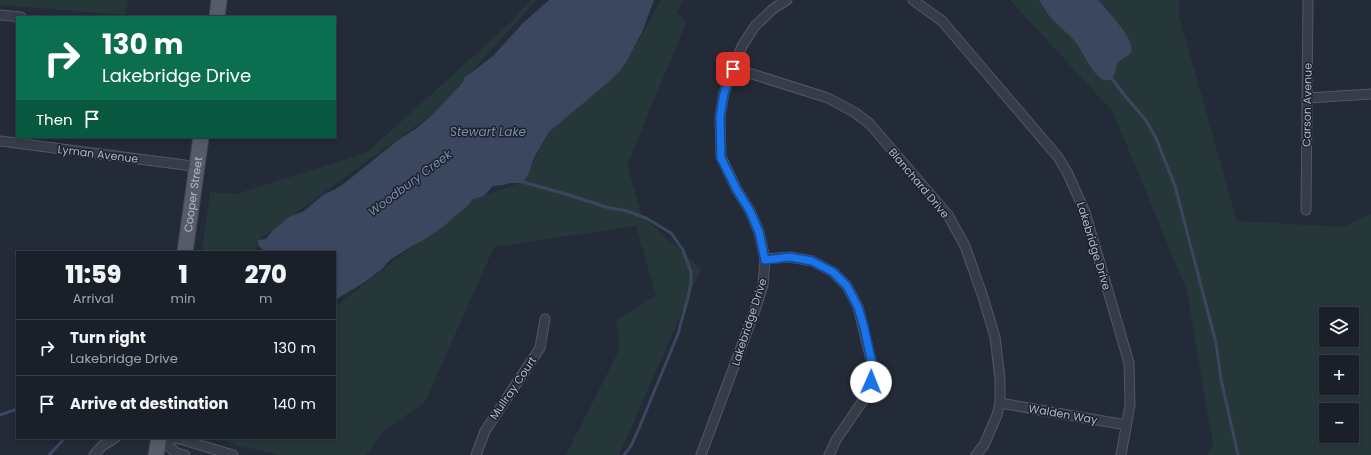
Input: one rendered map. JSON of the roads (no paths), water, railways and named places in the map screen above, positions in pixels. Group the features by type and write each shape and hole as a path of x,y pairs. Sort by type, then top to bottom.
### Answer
{"main road":[{"path":"217,16 219,0"},
{"name":"Cooper Street","path":"185,251 201,138"},
{"path":"156,455 158,439"}],"street":[{"name":"Lakebridge Drive","path":"701,455 763,285 765,260 759,232 750,211 737,190 721,158 720,117 724,93 742,46 756,26 774,8 787,0"},
{"name":"Lakebridge Drive","path":"914,0 942,21 1058,157 1067,172 1085,212 1129,363 1130,405 1121,455"},
{"name":"Carson Avenue","path":"1306,210 1308,0"},
{"path":"0,15 16,17"},
{"name":"Blanchard Drive","path":"733,69 749,72 828,98 854,112 869,123 948,215 965,246 995,337 1000,379 1000,403 984,445 976,455"},
{"path":"1307,98 1371,94"},
{"name":"Lyman Avenue","path":"0,141 185,165 196,168"},
{"path":"765,260 790,257 812,261 833,272 847,286 858,307 873,368 871,382 866,396 836,440 829,455"},
{"name":"Mullray Court","path":"476,455 485,431 540,348 545,319"},
{"name":"Walden Way","path":"1000,403 1126,425"},
{"path":"94,455 102,446 113,439"},
{"path":"159,439 177,453 185,455"},
{"path":"180,439 233,455"}],"water":[{"name":"Stewart Lake","path":"549,0 654,0 643,30 620,71 549,132 534,158 528,175 523,182 493,186 484,196 473,199 444,226 390,260 381,270 365,282 336,299 336,251 263,251 258,245 258,240 266,239 272,231 289,217 304,211 324,194 334,190 346,182 398,140 417,128 434,113 463,82 464,78 493,56 522,24"},
{"path":"1039,0 1098,0 1120,25 1129,40 1131,47 1131,53 1118,63 1115,74 1111,79 1103,80 1094,72 1074,40 1051,18"}],"waterway":[{"path":"1110,76 1145,119 1156,138 1175,186 1216,343 1221,379 1238,455"},
{"path":"519,181 606,207 627,211 646,218 671,233 683,250 691,272 691,283 678,334 637,433 631,446 624,455"},
{"name":"Woodbury Creek","path":"0,415 16,409"},
{"path":"49,455 64,439"}]}
